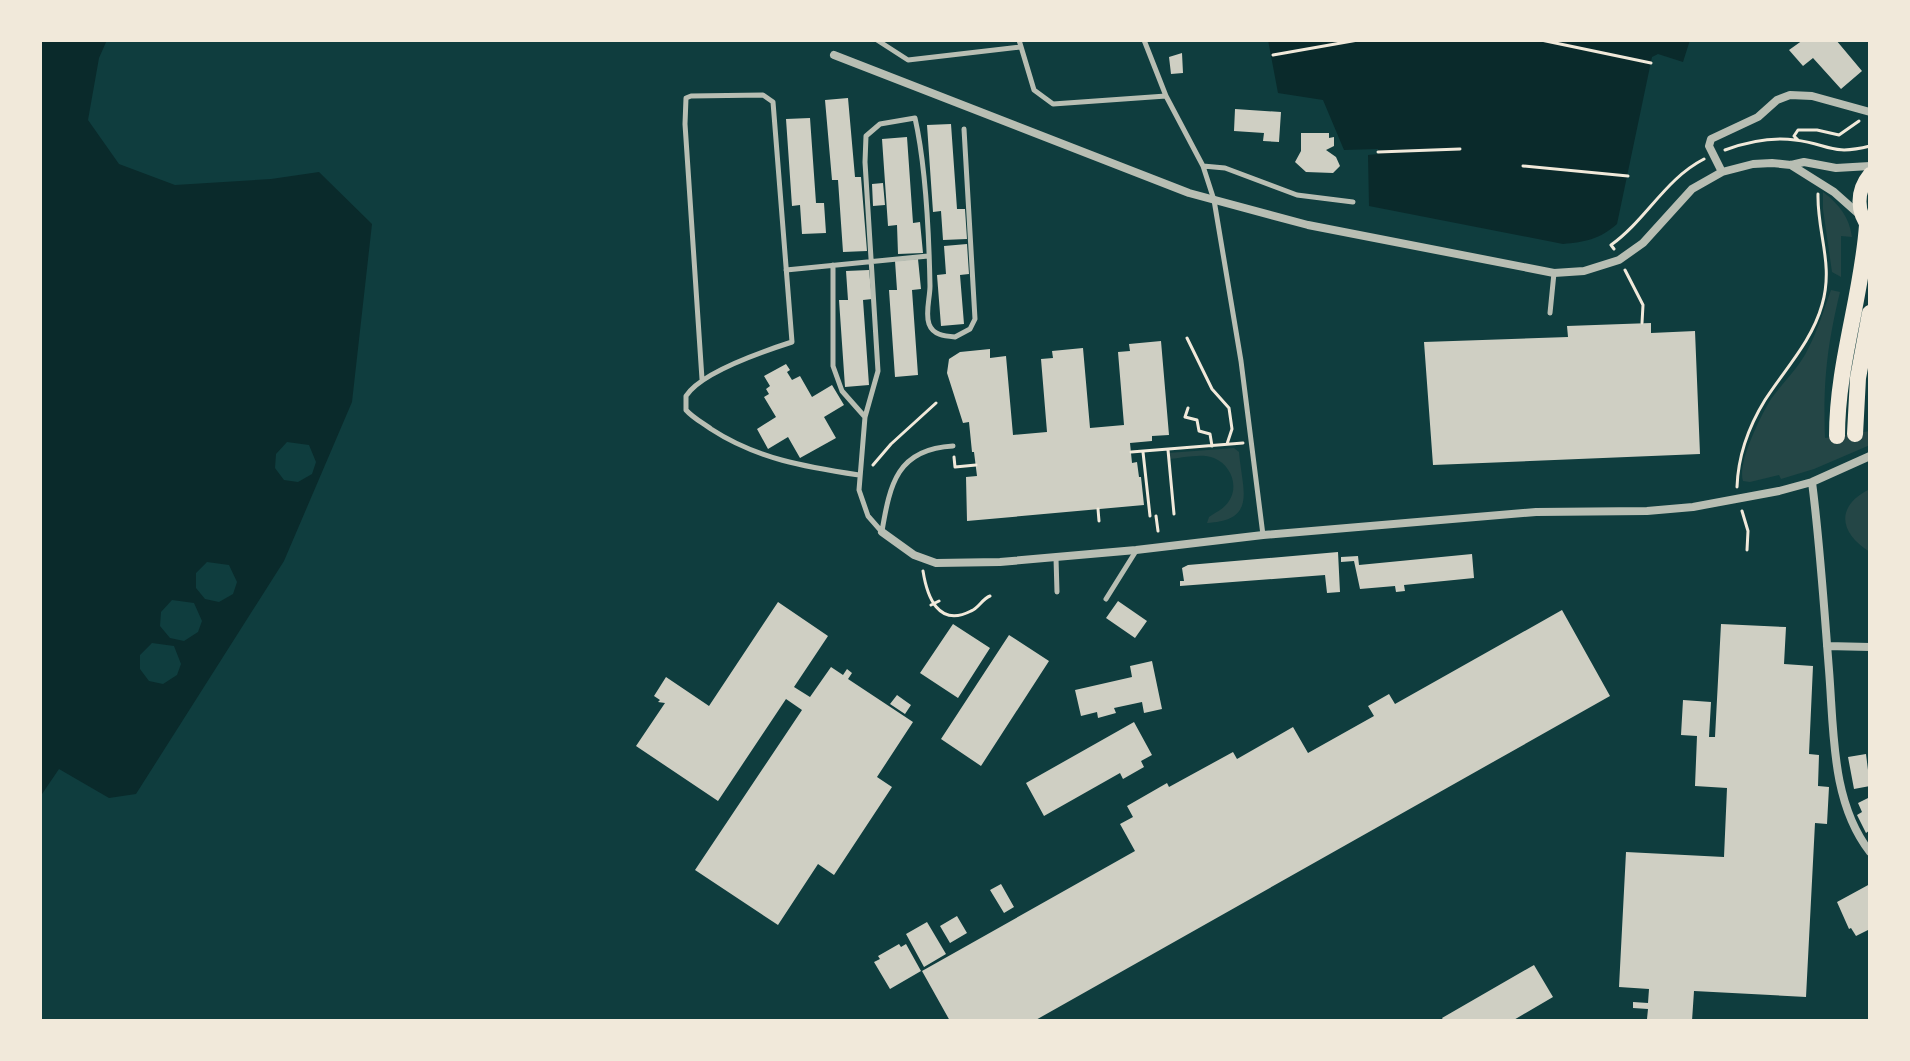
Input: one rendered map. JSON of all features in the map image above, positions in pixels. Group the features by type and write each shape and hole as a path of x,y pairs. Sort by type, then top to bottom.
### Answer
{"highway":[{"path":"1837,436 1841,379 1861,275 1866,224"},
{"path":"1855,434 1858,378 1869,321"}],"main road":[{"path":"1866,224 1859,205 1860,193 1870,174"}],"street":[{"path":"834,55 1174,189 1308,225 1554,273 1584,271 1619,260 1643,243 1692,189 1722,172 1753,164 1791,165 1804,162 1836,168 1870,166"},
{"path":"1722,172 1709,146 1711,139 1758,117 1777,100 1790,95 1812,96 1870,112"},
{"path":"1791,165 1834,192 1866,224"},
{"path":"882,532 914,555 936,563 1000,562 1263,535 1536,512 1647,511 1693,507 1812,482 1870,456"},
{"path":"1812,482 1820,539 1837,755 1848,815 1870,852"},
{"path":"1827,646 1870,647"}],"lane":[{"path":"877,40 908,60 1021,47"},
{"path":"1019,40 1034,90 1053,104 1166,96"},
{"path":"1144,40 1166,96 1203,166 1214,200 1241,361 1263,535"},
{"path":"702,379 685,124 686,98 763,95 773,102 792,342 755,354 702,379 686,396 686,410 723,436 752,450 798,466 859,475"},
{"path":"882,532 864,509 859,485 865,417 878,371 866,136 880,124 915,118 921,150 929,325 940,335 961,335 970,329 975,319 964,129"},
{"path":"1203,166 1225,168 1297,195 1353,202"},
{"path":"786,270 928,256"},
{"path":"833,265 833,366 842,391 865,417"},
{"path":"1550,313 1554,273"},
{"path":"882,532 889,492 907,462 921,452 953,446"},
{"path":"1106,599 1136,550"},
{"path":"1056,557 1057,592"}],"path":[{"path":"1273,55 1358,40"},
{"path":"1541,40 1651,63"},
{"path":"1798,140 1795,133 1805,128 1844,134 1870,112"},
{"path":"1642,323 1643,305 1611,245 1634,227 1679,176 1712,155 1771,139 1798,140 1833,151 1852,151 1870,146"},
{"path":"1378,152 1460,149"},
{"path":"1523,166 1628,176"},
{"path":"1737,488 1743,447 1751,429 1765,400 1807,337 1822,305 1827,266 1818,194"},
{"path":"1187,338 1212,389 1229,408 1232,429 1227,444"},
{"path":"859,485 880,454 936,403"},
{"path":"1188,408 1185,417 1197,420 1199,431 1210,434 1212,446"},
{"path":"1131,452 1251,442"},
{"path":"953,446 955,467 976,465"},
{"path":"1168,450 1174,514"},
{"path":"1143,452 1150,516"},
{"path":"1098,509 1099,521"},
{"path":"1742,511 1748,531 1747,550"},
{"path":"1156,516 1158,531"},
{"path":"914,565 924,573 923,583 932,605 941,611 959,616 975,610 985,597 990,596"},
{"path":"932,605 939,601"}],"shaded area":[{"path":"40,40 107,40 99,58 88,120 119,164 175,185 271,179 319,172 372,224 352,402 284,561 136,794 109,798 59,769 40,797","holes":["287,442 309,445 316,462 312,474 298,482 284,480 275,468 276,454","207,562 229,565 237,582 233,594 219,602 205,599 196,588 196,573","172,600 194,603 202,621 198,632 184,641 170,638 160,626 161,612","152,643 174,646 181,664 177,675 163,684 149,681 140,669 140,655"]},
{"path":"1268,40 1690,40 1683,62 1658,54 1652,57 1617,224 1592,239 1563,244 1369,206 1368,155 1378,154 1378,149 1344,150 1323,100 1278,93"},
{"path":"1823,192 1843,212 1851,230 1852,237 1841,236 1841,277 1832,272"},
{"path":"1831,290 1840,292 1827,364 1825,438 1870,431 1870,445 1814,469 1781,479 1779,475 1743,481 1743,463 1756,427 1771,399 1804,356"},
{"path":"1234,448 1239,452 1243,501 1234,516 1207,523 1209,517 1229,501 1233,489 1232,476 1214,458 1169,459 1168,453"},
{"path":"1870,489 1870,552 1852,537 1845,520 1851,503"}],"building":[{"path":"1803,40 1836,40 1862,71 1841,89 1813,58 1803,66 1789,50"},
{"path":"1182,53 1183,73 1171,74 1169,57"},
{"path":"848,98 855,177 861,177 867,251 843,252 838,180 832,180 825,100"},
{"path":"1235,109 1281,112 1279,142 1263,141 1264,133 1234,131"},
{"path":"810,118 816,203 824,203 826,233 802,234 800,205 792,206 786,119"},
{"path":"951,124 957,209 965,209 967,239 943,240 941,211 933,212 927,125"},
{"path":"1301,133 1329,133 1329,138 1334,137 1334,146 1326,150 1336,157 1340,166 1333,173 1306,172 1295,162 1301,151"},
{"path":"907,137 913,223 920,222 923,253 898,254 897,225 888,226 882,139"},
{"path":"883,183 885,205 873,206 872,184"},
{"path":"967,244 969,274 960,275 964,324 941,326 937,275 946,274 944,246"},
{"path":"918,259 921,289 912,290 918,375 895,377 889,290 897,290 895,261"},
{"path":"869,270 872,299 863,300 869,385 845,387 839,300 848,300 846,271"},
{"path":"1651,323 1651,333 1695,331 1700,454 1433,465 1424,342 1568,337 1567,326"},
{"path":"1161,341 1169,435 1152,436 1152,441 1130,443 1132,463 1137,462 1141,477 1144,505 967,521 966,477 977,476 969,422 963,423 947,373 949,359 960,352 990,349 990,358 1006,356 1013,435 1047,432 1041,359 1053,358 1052,351 1083,348 1090,428 1124,425 1118,352 1130,351 1129,344"},
{"path":"786,364 792,380 800,376 812,397 832,385 844,405 824,417 836,438 800,458 788,437 768,449 757,429 776,417 764,397 769,394 766,389 770,386 764,376"},
{"path":"1338,552 1340,592 1327,593 1325,575 1180,586 1180,581 1184,581 1182,568 1188,565"},
{"path":"1472,554 1474,578 1404,585 1405,591 1396,592 1395,586 1360,589 1354,561 1341,562 1341,557 1358,556 1359,565"},
{"path":"1118,601 1147,621 1135,638 1106,618"},
{"path":"778,602 828,636 794,687 810,697 831,667 843,675 847,669 852,673 848,679 913,722 877,777 892,787 834,875 818,864 778,925 695,870 802,710 786,699 718,801 636,746 665,703 658,702 660,700 654,696 666,677 709,706"},
{"path":"1562,610 1610,696 1034,1021 950,1021 922,971 1135,851 1120,824 1133,817 1127,806 1233,752 1237,759 1293,727 1308,753 1374,716 1368,706 1389,694 1395,704"},
{"path":"953,624 990,648 958,698 920,673"},
{"path":"1721,624 1786,627 1784,664 1813,666 1809,754 1819,755 1818,786 1829,787 1827,824 1815,823 1806,997 1694,991 1692,1021 1647,1019 1648,1009 1633,1008 1633,1002 1648,1003 1649,989 1619,987 1626,852 1724,857 1727,788 1695,786 1697,736 1681,735 1683,700 1711,702 1709,737 1715,737"},
{"path":"1009,635 1049,661 981,766 941,739"},
{"path":"1152,661 1162,709 1144,713 1142,702 1114,708 1116,713 1098,718 1097,712 1081,716 1075,690 1132,677 1130,666"},
{"path":"897,695 911,705 905,714 890,704"},
{"path":"1134,722 1152,755 1141,761 1144,767 1123,779 1120,773 1044,816 1026,783"},
{"path":"1866,754 1870,786 1854,789 1848,757"},
{"path":"1870,797 1870,830 1866,833 1857,815 1862,812 1858,803"},
{"path":"1001,884 1014,907 1004,913 990,890"},
{"path":"1870,884 1870,929 1856,936 1849,929 1837,902"},
{"path":"957,916 967,933 950,943 940,926"},
{"path":"927,922 946,954 924,967 906,934"},
{"path":"899,944 901,947 906,944 921,971 890,989 874,962 880,959 878,956"},
{"path":"1534,965 1553,997 1512,1021 1444,1021 1442,1018"}]}
